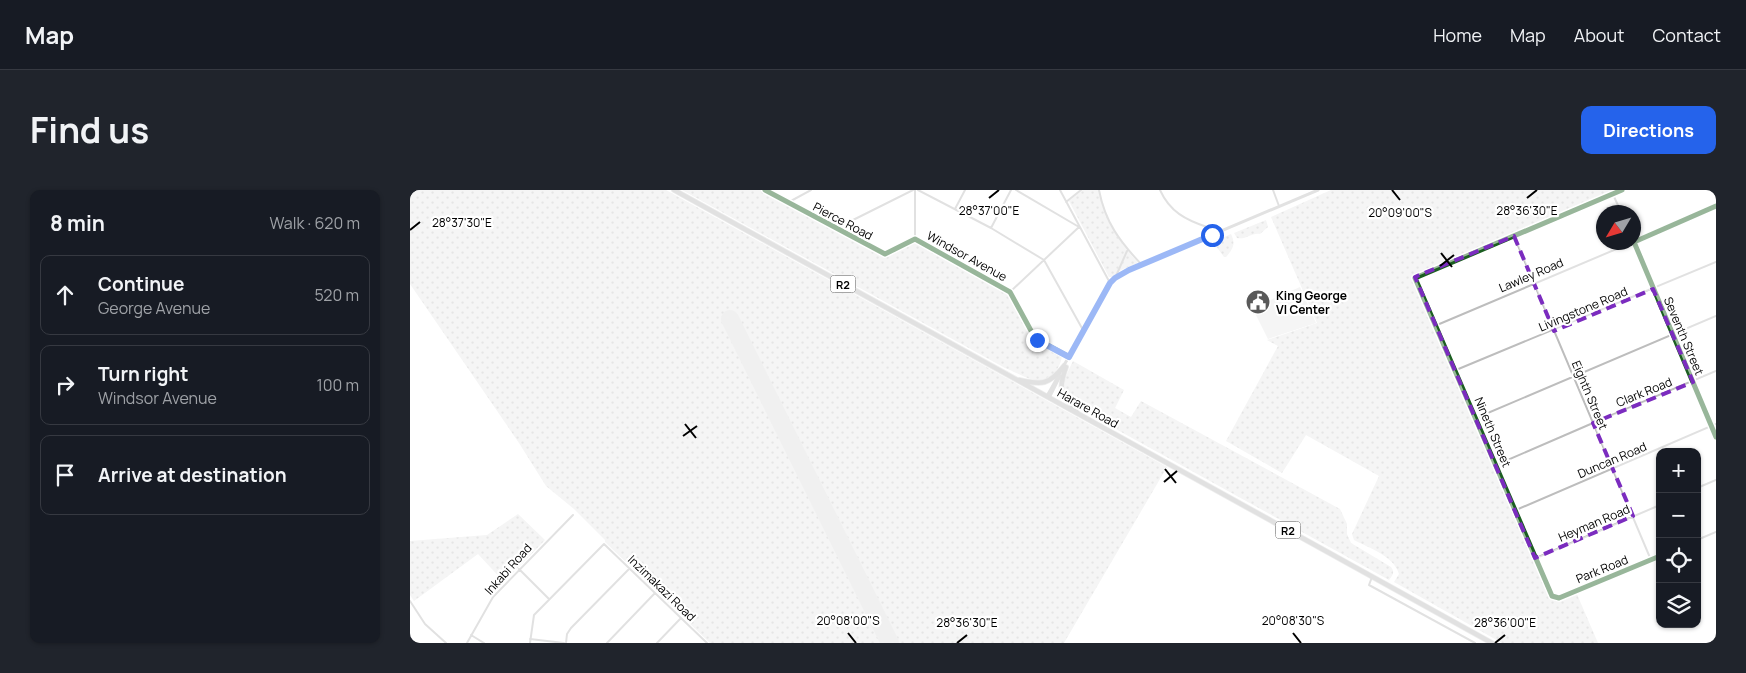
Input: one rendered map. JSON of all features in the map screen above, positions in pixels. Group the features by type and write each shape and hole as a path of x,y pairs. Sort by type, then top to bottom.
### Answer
{"highway":[{"name":"Harare Road","path":"674,190 1492,643"},
{"path":"1013,378 1045,383 1054,378 1065,366"},
{"path":"1065,366 1060,381 1063,395 1084,417"}],"main road":[{"path":"1048,397 1083,330 1110,283 1115,278 1318,190"}],"street":[{"name":"Pierce Road","path":"765,190 885,254"},
{"path":"788,202 811,190"},
{"path":"915,190 991,228 1044,260 1083,330"},
{"path":"837,228 915,190"},
{"path":"915,190 915,239"},
{"path":"955,209 965,190"},
{"path":"991,228 1011,190"},
{"path":"1016,190 1079,227"},
{"path":"1060,190 1110,283"},
{"path":"1066,202 1081,190"},
{"path":"1099,190 1108,220 1120,242 1142,265"},
{"path":"1160,190 1164,199 1177,214 1184,219 1207,227 1212,235"},
{"path":"1273,190 1280,206"},
{"path":"1611,190 1618,205"},
{"path":"1514,236 1622,190"},
{"name":"Lawley Road","path":"1641,239 1716,206"},
{"path":"1010,292 1079,227"},
{"name":"Nineth Street","path":"1514,236 1415,279 1456,370 1552,596"},
{"name":"Eighth Street","path":"1514,236 1651,560"},
{"name":"Windsor Avenue","path":"885,254 915,239 1010,292 1035,338 1069,358"},
{"path":"1115,278 1128,250"},
{"name":"Lawley Road","path":"1436,325 1614,250"},
{"name":"Seventh Street","path":"1637,250 1716,437"},
{"name":"Livingstone Road","path":"1456,370 1554,331 1716,262"},
{"path":"1476,418 1716,316"},
{"name":"Clark Road","path":"1496,466 1593,422 1716,371"},
{"name":"Duncan Road","path":"1515,510 1716,424"},
{"path":"1701,486 1716,480"},
{"name":"Heyman Road","path":"1535,558 1656,507"},
{"name":"Inkabi Road","path":"467,643 493,597 572,515"},
{"path":"1701,538 1716,532"},
{"name":"Inzimakazi Road","path":"549,598 601,545 605,545 707,643"},
{"name":"Park Road","path":"1552,596 1559,598 1656,558"},
{"path":"519,569 549,598 534,616 530,643"},
{"path":"530,638 565,643 571,628 629,569"},
{"path":"1373,577 1369,585 1475,643"},
{"path":"608,643 655,593"},
{"path":"410,601 425,624 446,643"},
{"path":"657,643 681,618"},
{"path":"471,636 484,643"}],"highlighted area":[{"path":"1514,236 1554,331 1653,289 1693,382 1593,423 1633,516 1535,558 1415,277"}],"shaded area":[{"path":"410,190 666,190 1167,467 1064,643 710,643 605,542 574,509 546,486 519,443 410,284"},
{"path":"682,190 764,190 884,255 916,242 1009,293 1034,338 1057,351 1062,356 1059,366 1049,377 1040,380 1028,378 1005,368"},
{"path":"1082,190 1099,190 1113,229 1138,263 1121,270 1112,277 1109,277 1069,201"},
{"path":"1331,190 1611,190 1613,194 1414,277 1551,598 1557,600 1576,592 1598,643 1502,643 1394,582 1399,574 1392,562 1387,557 1354,540 1352,534 1379,476 1306,435 1282,473 1226,441 1278,346 1267,340 1317,323 1271,217"},
{"path":"1266,220 1268,227 1260,234 1237,238 1234,233"},
{"path":"1231,234 1233,246 1226,257 1224,257 1213,242"},
{"path":"1300,287 1316,323 1268,339 1256,315 1259,309 1269,301"},
{"path":"1073,361 1124,390 1115,408 1131,417 1141,401 1340,509 1347,524 1347,534 1351,543 1391,567 1392,577 1389,580 1076,407 1067,395 1064,385"},
{"path":"518,514 545,540 504,582 478,554 414,601 410,595 410,541 487,535"}],"runway":[{"path":"730,319 890,643"}],"cycle path":[{"path":"765,190 885,254 915,239 1010,292 1035,338 1069,357"},
{"path":"1622,190 1415,278 1552,596 1559,598 1656,558"},
{"path":"1716,206 1634,242 1716,437"}],"place":[{"name":"King George VI Center","path":"1258,302"}],"route":[{"path":"1037,340 1069,357 1110,283 1115,278 1129,270 1212,235"}]}
